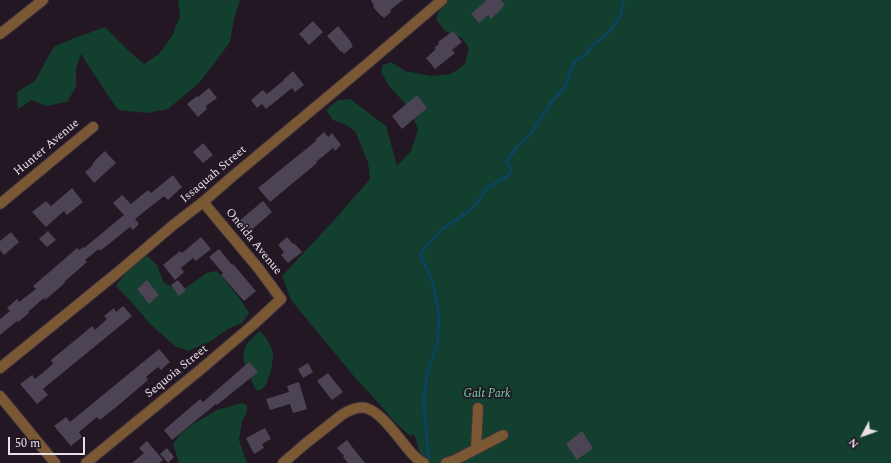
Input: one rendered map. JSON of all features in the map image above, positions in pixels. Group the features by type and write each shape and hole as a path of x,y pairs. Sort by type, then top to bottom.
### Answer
{"street":[{"path":"0,34 43,0"},
{"name":"Issaquah Street","path":"0,368 203,202 442,0"},
{"name":"Hunter Avenue","path":"0,204 93,127"},
{"name":"Oneida Avenue","path":"203,202 255,263 281,299"},
{"name":"Sequoia Street","path":"86,463 200,370 281,299"},
{"path":"0,396 55,463"},
{"path":"283,463 343,414 358,408 366,408 377,413 416,458 424,463"},
{"path":"476,449 478,408"},
{"path":"446,463 455,460 503,435"}],"green space":[{"path":"178,0 240,0 234,19 230,42 199,83 168,109 147,113 118,110 81,54 76,68 76,87 67,102 46,106 32,100 18,109 17,92 35,81 54,47 69,40 105,27 144,64 159,54 172,36 180,16"},
{"name":"Galt Park","path":"448,0 891,0 891,463 423,463 414,434 410,436 394,421 357,380 291,300 282,276 370,179 368,162 355,131 346,125 333,120 326,110 338,100 350,99 386,126 397,166 411,151 418,130 410,109 389,86 381,72 383,65 391,62 405,71 431,76 451,74 465,64 469,48 462,38 445,31 436,19 442,5"},
{"path":"147,256 157,265 164,283 181,291 207,273 217,271 238,296 249,313 242,323 228,329 211,341 188,351 175,346 150,324 116,286 132,265"},
{"path":"260,331 271,346 273,357 272,368 267,382 264,387 258,391 247,371 244,351 252,338"},
{"path":"242,403 247,405 247,412 242,421 239,440 247,463 179,463 173,444 180,434 193,424 217,410"}],"building":[{"path":"371,0 403,0 390,10 391,12 384,18 373,7 374,6"},
{"path":"487,0 501,0 505,5 491,19 488,15 479,23 471,14"},
{"path":"313,21 323,32 309,45 299,34"},
{"path":"338,26 353,46 344,54 327,36"},
{"path":"453,31 462,42 452,50 455,53 435,69 426,58 436,49 434,48 439,44 438,42"},
{"path":"293,71 304,85 295,92 292,88 266,109 262,104 257,108 251,100 263,90 267,94"},
{"path":"209,88 217,98 206,106 207,109 198,117 187,104"},
{"path":"417,95 427,108 402,129 392,116"},
{"path":"324,132 328,137 332,133 341,145 335,151 333,148 270,202 258,188 316,141 315,140"},
{"path":"203,143 213,155 203,163 193,152"},
{"path":"105,151 116,163 94,183 85,172"},
{"path":"173,175 182,187 168,200 164,196 135,219 139,224 133,230 130,227 100,251 99,249 85,260 87,262 64,282 65,283 45,300 44,298 28,312 29,313 0,335 0,319 10,311 7,308 17,299 19,302 36,289 33,286 77,248 79,250 83,247 84,248 124,215 113,203 122,195 131,204 148,190 151,193"},
{"path":"72,188 83,202 67,215 64,211 46,227 32,212 46,201 51,206"},
{"path":"263,201 272,212 249,232 239,221"},
{"path":"48,231 56,240 47,247 39,239"},
{"path":"11,232 19,242 4,255 0,250 0,241"},
{"path":"201,237 211,249 196,261 193,258 181,268 184,272 175,280 163,265 180,251 182,253"},
{"path":"287,237 302,252 288,263 281,255 284,252 278,245"},
{"path":"219,249 256,291 244,301 221,275 223,273 209,257"},
{"path":"147,280 159,295 149,304 137,289"},
{"path":"178,280 186,290 179,296 171,285"},
{"path":"123,306 132,316 43,389 48,395 37,404 20,384 32,375 35,379 53,364 51,360 92,326 95,330 107,319 104,316 114,308 116,312"},
{"path":"159,349 170,362 161,370 158,367 146,377 148,380 120,404 100,420 97,417 79,432 82,437 71,446 54,426 66,417 70,422"},
{"path":"249,362 258,372 172,440 164,430 200,399 203,402"},
{"path":"308,363 313,372 303,378 298,369"},
{"path":"328,373 343,392 332,400 317,381"},
{"path":"299,382 307,409 293,413 290,404 270,410 266,399 289,392 287,386"},
{"path":"265,428 271,439 262,444 264,448 254,454 246,438"},
{"path":"582,431 593,448 577,460 566,444"},
{"path":"347,440 365,463 348,463 343,457 344,456 337,448"},
{"path":"147,441 163,460 159,463 132,463 144,453 139,448"},
{"path":"167,448 174,457 168,463 160,454"}],"waterway":[{"path":"429,457 424,398 427,375 438,341 439,313 432,280 420,254 441,230 469,211 477,203 487,188 509,175 512,170 507,163 508,159 518,146 529,136 552,101 565,87 574,62 586,54 594,44 608,33 615,24 620,16 624,0"}]}
